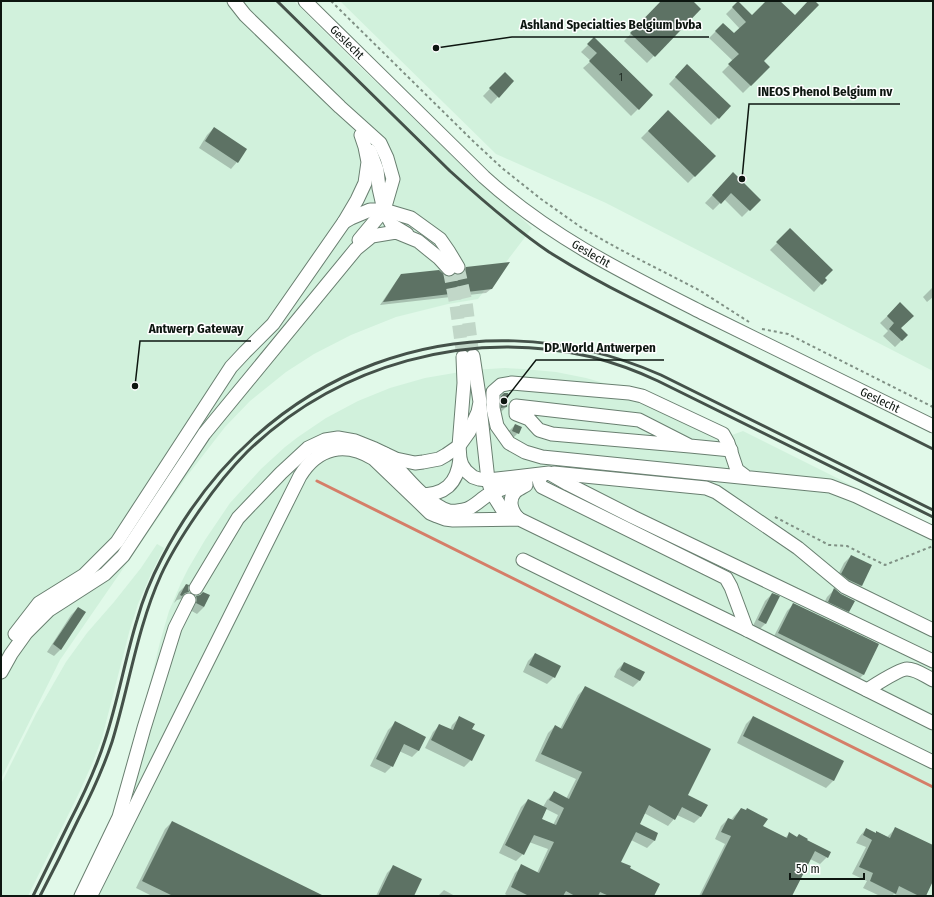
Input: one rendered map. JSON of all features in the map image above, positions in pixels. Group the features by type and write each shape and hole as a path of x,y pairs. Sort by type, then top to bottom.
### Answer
{"street":[{"path":"234,1 245,15 340,107 380,143 388,158 392,179 384,210 326,280 326,285"},
{"name":"Geslecht","path":"305,1 484,177 518,205 568,240 596,258 646,284 933,426"},
{"path":"340,107 367,143 377,170 384,210 392,225 418,240 439,258 454,268 449,252 440,239 411,218 384,210 370,210 344,222"},
{"path":"1,656 16,633 39,603 84,575 117,542 231,367 273,324 344,222 365,183 368,162 361,135"},
{"path":"1,672 11,654 26,633 49,610 105,574 123,556 204,434 356,248 372,236 396,232 418,240"},
{"path":"406,491 417,496 440,491 447,488 456,476 459,468 464,383 468,357 480,402 488,480 492,493 502,509 519,519 747,630 933,723"},
{"path":"745,476 737,470 731,450 723,434 642,396 629,393 512,383 501,385 493,392 493,408 498,426 509,443 525,452 542,457 745,476 830,486 856,496 933,533"},
{"path":"480,402 478,412 460,452 462,465 466,471 479,480 542,476 706,488 716,492 798,548 844,587 933,630"},
{"path":"690,446 639,420 516,406 516,414 529,419 539,430 552,434 731,450"},
{"path":"196,588 238,518 281,473 308,448 325,440 338,438 354,441 375,448 385,454 405,462 432,461 446,455 460,452"},
{"path":"91,896 306,466 323,453 335,449 346,448 356,450 374,459 430,513 445,519 519,519"},
{"path":"385,454 424,495 439,506 450,511 467,509 474,506 492,493 542,476 568,484 933,661"},
{"path":"519,519 512,511 511,502 514,493 542,476"},
{"path":"542,476 539,481 542,487 726,578 731,587 747,630"},
{"path":"523,560 933,762"},
{"path":"81,896 119,817 144,728 175,628 189,600"},
{"path":"867,690 906,669 914,670 933,680"}],"path":[{"path":"330,1 473,141 502,168 540,199 594,235 699,290 752,324"},
{"path":"760,329 788,334 933,407"},
{"path":"771,516 828,545 847,546 885,565 933,546"}],"shaded area":[{"path":"1,1 294,1 358,65 532,228 478,299 448,304 396,317 351,335 314,354 286,372 250,401 225,427 187,476 60,660 1,779"},
{"path":"340,1 933,1 933,371 606,203 496,154"},
{"path":"505,368 556,372 640,392 732,435 743,431 933,526 933,896 75,896 112,818 143,711 169,611 188,569 205,540 230,503 261,469 285,447 326,418 358,401 390,388 425,378 472,370"},
{"path":"157,544 164,548 138,604 130,629 102,738 92,764 28,896 1,896 1,784 36,714 66,662 87,633 141,568"}],"building":[{"path":"661,1 693,1 701,9 655,57 630,33"},
{"path":"738,1 752,15 766,1 780,1 795,15 808,1 815,1 819,5 764,61 770,67 751,86 728,64 739,54 715,31 723,23 734,33 746,22 732,7"},
{"path":"594,37 653,95 639,110 589,61 597,53 587,44"},
{"path":"687,64 731,106 719,119 675,77"},
{"path":"505,72 514,81 499,98 489,88"},
{"path":"668,110 716,156 695,177 648,131"},
{"path":"214,127 247,149 238,163 205,141"},
{"path":"733,172 761,200 750,211 731,193 721,204 712,195"},
{"path":"790,228 833,270 825,278 827,280 822,285 776,242"},
{"path":"510,262 492,289 383,302 401,274 439,270 446,276 450,277 455,274 462,274 466,267"},
{"path":"900,302 914,316 901,328 908,335 902,341 889,329 894,323 887,316"},
{"path":"504,393 508,393 507,407 501,408 501,396"},
{"path":"515,424 522,427 519,434 512,431"},
{"path":"851,555 872,565 862,586 849,580 841,574"},
{"path":"186,584 189,585 189,592 182,596 180,595"},
{"path":"834,588 841,594 855,601 849,612 828,602"},
{"path":"203,592 210,595 204,607 196,603 196,596"},
{"path":"772,593 780,596 766,624 758,620"},
{"path":"793,603 879,644 864,675 778,633"},
{"path":"78,607 86,612 61,650 53,644"},
{"path":"535,653 561,666 555,678 529,665"},
{"path":"624,662 645,672 640,681 620,670"},
{"path":"585,686 711,749 688,795 708,805 701,817 682,807 675,820 649,805 640,824 658,833 655,841 636,832 621,862 631,866 630,868 660,884 654,896 609,896 600,892 598,896 575,896 566,891 563,896 529,896 511,887 521,864 539,873 554,842 534,835 524,855 505,845 528,799 547,808 542,819 556,825 564,808 549,800 554,791 569,799 582,772 541,754 555,725 562,729"},
{"path":"459,716 475,724 472,729 485,735 472,761 431,740 439,724 453,730"},
{"path":"753,716 844,761 834,781 743,736"},
{"path":"395,721 426,737 419,751 404,744 393,767 376,759"},
{"path":"741,808 746,810 747,808 768,819 763,826 787,838 789,832 797,837 799,834 808,839 807,840 831,852 828,858 815,851 792,896 701,896 731,836 721,832 728,818 733,820"},
{"path":"172,821 324,896 173,896 142,881"},
{"path":"895,827 933,845 933,881 926,896 919,896 899,886 896,894 870,881 873,873 859,867 872,840 863,835 866,828 890,838"},
{"path":"393,865 422,879 414,896 378,896"}],"waterway":[{"path":"317,481 933,787"}],"tunnel":[{"path":"458,267 466,302 473,356"},
{"path":"449,269 456,305 463,357"}],"railway":[{"path":"277,1 450,171 498,213 549,252 621,293 933,449"},
{"path":"33,896 84,793 98,761 114,710 137,620 148,588 162,558 203,493 253,438 311,395 375,364 443,346 514,341 588,350 661,375 933,510"},
{"path":"40,896 88,801 105,762 118,721 139,637 153,595 169,559 183,536 214,490 247,452 283,421 322,396 364,376 408,361 453,351 499,347 546,349 592,357 626,368 658,381 933,517"}],"place":[{"name":"Ashland Specialties Belgium bvba","path":"436,48"},
{"name":"INEOS Phenol Belgium nv","path":"742,179"},
{"name":"Antwerp Gateway","path":"135,386"},
{"name":"DP World Antwerpen","path":"504,401"}]}
